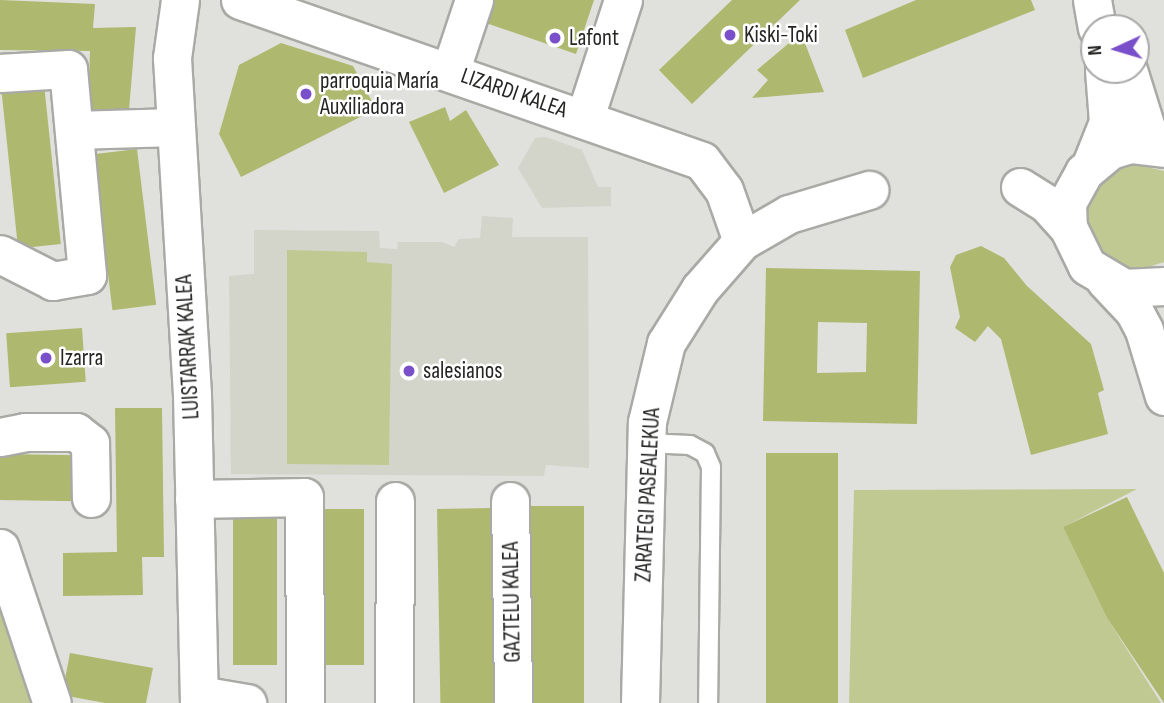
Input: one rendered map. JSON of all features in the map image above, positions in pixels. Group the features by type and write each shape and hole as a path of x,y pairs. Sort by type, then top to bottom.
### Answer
{"street":[{"name":"LUISTARRAK KALEA","path":"180,0 172,58 194,499 199,699 247,703"},
{"name":"LIZARDI KALEA","path":"240,0 280,6 439,68 585,117 702,161 724,190 742,241"},
{"path":"439,68 448,0"},
{"path":"439,68 474,0"},
{"path":"585,117 624,0"},
{"path":"0,73 68,69 88,275 53,281 0,254"},
{"path":"1068,227 1067,203 1088,167 1108,122 1105,84"},
{"path":"1133,84 1157,146 1110,150 1088,167 1021,183 1055,210 1068,227 1087,266 1128,303 1144,330 1164,396"},
{"path":"75,130 174,127"},
{"name":"ZARATEGI PASEALEKUA","path":"640,703 646,443 666,343 700,289 742,241 789,214 869,190"},
{"path":"1105,280 1144,290 1164,286"},
{"path":"0,437 25,432 76,432 90,443 91,498"},
{"path":"194,499 304,497 305,703"},
{"name":"GAZTELU KALEA","path":"510,500 513,703"},
{"path":"394,703 395,501"},
{"path":"0,548 52,703"}],"lane":[{"path":"646,443 690,445 705,453 711,467 708,703"}],"shaded area":[{"path":"546,137 582,150 598,187 611,187 611,206 542,208 518,168 535,138"},
{"name":"salesianos","path":"482,216 513,218 512,237 588,237 589,468 546,465 544,476 231,474 229,276 254,274 254,230 379,231 380,248 397,249 398,242 442,242 454,247 459,239 480,238"}],"green space":[{"path":"1135,164 1164,171 1164,262 1142,269 1122,267 1104,256 1092,241 1086,220 1090,197 1099,181 1116,169"},
{"path":"287,250 367,252 367,262 392,264 389,465 287,464"},
{"path":"1137,489 1063,527 1107,618 1161,703 849,703 854,490"},
{"path":"0,589 41,703 0,703"}],"building":[{"path":"0,0 95,4 93,28 136,27 129,110 88,109 90,51 0,50"},
{"name":"Lafont","path":"491,0 594,0 576,54 483,22"},
{"name":"Kiski-Toki","path":"732,0 800,0 692,104 659,70"},
{"path":"916,0 1031,0 1035,10 863,78 845,30"},
{"path":"801,33 824,92 752,98 768,80 757,70"},
{"path":"281,43 353,66 376,109 241,177 219,134 239,65"},
{"path":"44,84 61,244 18,249 1,88"},
{"path":"445,107 450,121 466,110 499,165 444,193 409,122"},
{"path":"137,149 156,305 112,310 93,154"},
{"path":"981,246 1004,258 1027,286 1091,344 1104,390 1098,393 1108,434 1031,455 1001,339 988,326 975,342 955,328 960,317 950,267 956,255"},
{"path":"766,268 920,271 917,424 763,421","holes":["818,322 867,323 866,372 817,373"]},
{"name":"Izarra","path":"82,328 86,382 10,387 6,333"},
{"path":"115,408 162,408 164,557 142,557 143,595 63,596 63,553 117,552"},
{"path":"766,453 838,453 838,703 766,703"},
{"path":"0,454 78,455 77,501 0,500"},
{"path":"1127,497 1164,573 1164,703 1107,618 1063,527"},
{"path":"530,506 584,506 584,703 530,703"},
{"path":"233,508 277,508 277,665 233,665"},
{"path":"491,508 494,703 440,703 437,509"},
{"path":"319,509 364,509 364,665 319,665"},
{"path":"70,653 153,668 146,703 105,703 62,695"}],"place":[{"name":"Kiski-Toki","path":"730,35"},
{"name":"Lafont","path":"555,38"},
{"name":"parroquia María Auxiliadora","path":"306,94"},
{"name":"Izarra","path":"46,358"},
{"name":"salesianos","path":"409,371"}]}
